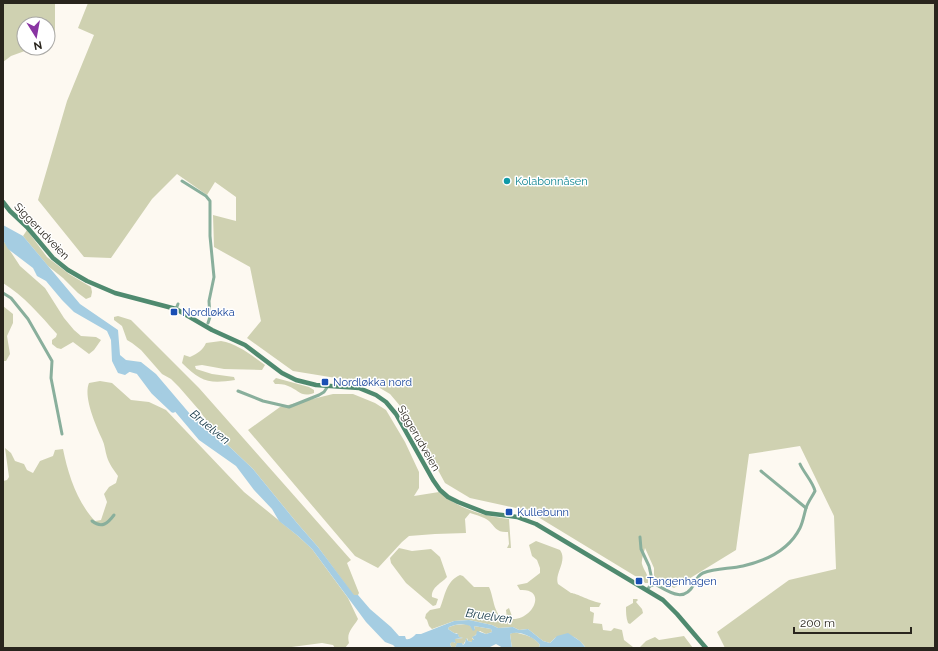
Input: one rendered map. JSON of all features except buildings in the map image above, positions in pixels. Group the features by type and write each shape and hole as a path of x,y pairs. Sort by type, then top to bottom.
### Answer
{"main road":[{"name":"Siggerudveien","path":"3,202 10,211 27,226 50,255 74,273 94,284 109,291 176,309 212,330 248,347 292,379 312,384 363,389 376,395 386,402 399,418 432,480 448,497 486,513 520,518 536,524 647,590 671,608 706,648"}],"street":[{"path":"182,181 208,197 210,201 210,236 214,276 208,304 210,317 208,322"},
{"path":"3,293 11,298 28,319 52,361 51,378 62,434"},
{"path":"176,309 178,304"},
{"path":"238,391 262,401 290,407 319,395 324,392 328,386"},
{"path":"653,584 674,594 684,595 702,574 722,568 741,566 772,555 786,546 793,539 800,528 806,508 814,492 814,488 800,464"},
{"path":"761,471 806,508"},
{"path":"92,521 95,524 108,523 114,515"},
{"path":"640,537 642,551 649,566 653,584"},
{"path":"647,590 653,584"}],"green space":[{"path":"3,3 55,3 55,16 16,16 16,54 3,62"},
{"path":"88,3 935,3 935,648 725,648 717,632 789,580 836,569 834,516 800,446 749,454 736,550 674,588 654,576 654,568 645,548 642,562 648,578 648,583 645,583 641,578 640,579 538,517 539,513 470,498 445,483 419,435 401,407 390,394 368,381 336,378 293,371 247,338 261,321 250,267 214,247 213,215 236,221 236,197 215,182 207,195 177,174 152,199 111,258 84,257 38,200 67,101 94,35 78,28"},
{"path":"27,230 47,257 69,274 91,287 91,297 86,299 48,266 23,236"},
{"path":"3,240 20,266 45,288 64,318 74,330 81,336 96,337 101,340 89,354 73,342 61,349 52,344 52,340 57,334 25,300 3,283"},
{"path":"3,306 13,314 13,323 7,336 10,354 6,361 3,361"},
{"path":"118,316 131,320 199,388 351,560 347,563 359,593 358,595 354,596 318,547 253,469 216,434 199,410 179,387 171,379 162,374 141,350 127,340 122,326 114,320 114,317"},
{"path":"221,341 239,347 255,357 265,365 262,370 224,369 202,365 195,366 196,369 212,374 234,377 235,380 218,382 200,378 182,363 184,355 190,357 200,352 206,343"},
{"path":"276,378 309,387 314,390 314,393 306,395 286,385 275,384 273,381"},
{"path":"100,381 112,383 131,400 149,402 166,410 244,492 312,549 348,598 358,619 350,630 348,636 349,643 345,648 335,648 333,645 322,643 284,648 3,648 3,481 7,480 9,477 5,448 11,453 15,461 24,464 27,470 33,473 40,461 53,456 55,450 63,449 78,496 95,521 101,520 107,502 104,494 109,487 116,483 118,476 106,455 104,444 89,403 89,383"},
{"path":"333,394 353,394 375,403 386,410 405,442 419,472 419,488 414,496 439,492 455,503 472,511 509,519 511,548 507,548 509,544 508,532 499,531 489,521 470,513 465,519 466,533 409,536 378,568 355,556 248,430 280,407"},
{"path":"536,541 560,550 562,554 562,563 557,580 558,584 571,593 601,603 599,607 590,607 590,611 594,613 593,623 602,624 603,630 611,631 614,628 622,630 624,640 633,647 640,647 646,641 655,637 659,640 684,636 693,648 586,648 581,642 570,635 561,635 550,643 543,641 528,629 519,630 513,627 498,628 492,625 469,620 454,621 432,629 429,626 425,618 426,614 430,610 440,608 449,585 460,575 474,587 489,587 496,609 500,617 504,620 507,619 506,610 509,608 513,619 520,618 527,614 532,609 535,598 533,594 528,591 520,590 517,585 527,583 540,573 537,560 532,556 529,545"},
{"path":"399,548 412,551 431,549 440,557 447,577 433,590 432,597 438,599 436,605 433,606 406,583 391,563 390,558"},
{"path":"633,599 638,600 636,602 642,609 643,613 630,624 628,623 627,619 626,607 633,603"},
{"path":"466,624 475,630 474,626 491,629 492,632 486,634 480,631 472,638 474,640 472,640 472,642 468,641 467,638 463,645 462,643 457,644 455,648 452,648 450,644 452,641 455,643 455,639 463,638 459,637 457,633 454,633 448,629 449,627"},
{"path":"514,632 531,637 540,645 539,647 512,648 510,634"}],"water":[{"path":"3,225 23,236 80,304 118,330 120,355 126,360 141,362 156,374 190,414 216,434 253,469 318,547 354,595 358,595 370,609 399,636 405,636 406,639 409,639 416,634 421,634 454,621 469,620 492,625 498,628 513,627 519,630 528,629 543,641 550,643 557,636 568,633 580,641 586,648 531,648 539,647 540,645 530,637 514,633 510,634 512,648 503,648 496,644 488,648 455,648 457,643 462,643 463,645 466,638 468,641 472,642 472,640 474,640 472,637 476,635 477,631 486,634 492,632 491,629 474,626 475,630 473,631 470,626 462,624 451,626 448,629 458,634 459,637 463,638 455,639 456,643 452,642 450,644 452,648 396,648 385,642 366,622 312,549 279,521 272,509 254,490 236,466 199,440 150,382 135,368 125,375 118,373 112,361 111,340 107,331 74,312 46,281 37,276 33,268 8,249 3,240"}],"waterway":[{"name":"Bruelven","path":"125,367 139,371 154,391 173,409"}],"place":[{"name":"Kolabonnåsen","path":"507,181"},
{"name":"Nordløkka","path":"174,312"},
{"name":"Nordløkka nord","path":"325,382"},
{"name":"Kullebunn","path":"509,512"},
{"name":"Tangenhagen","path":"639,581"}]}
